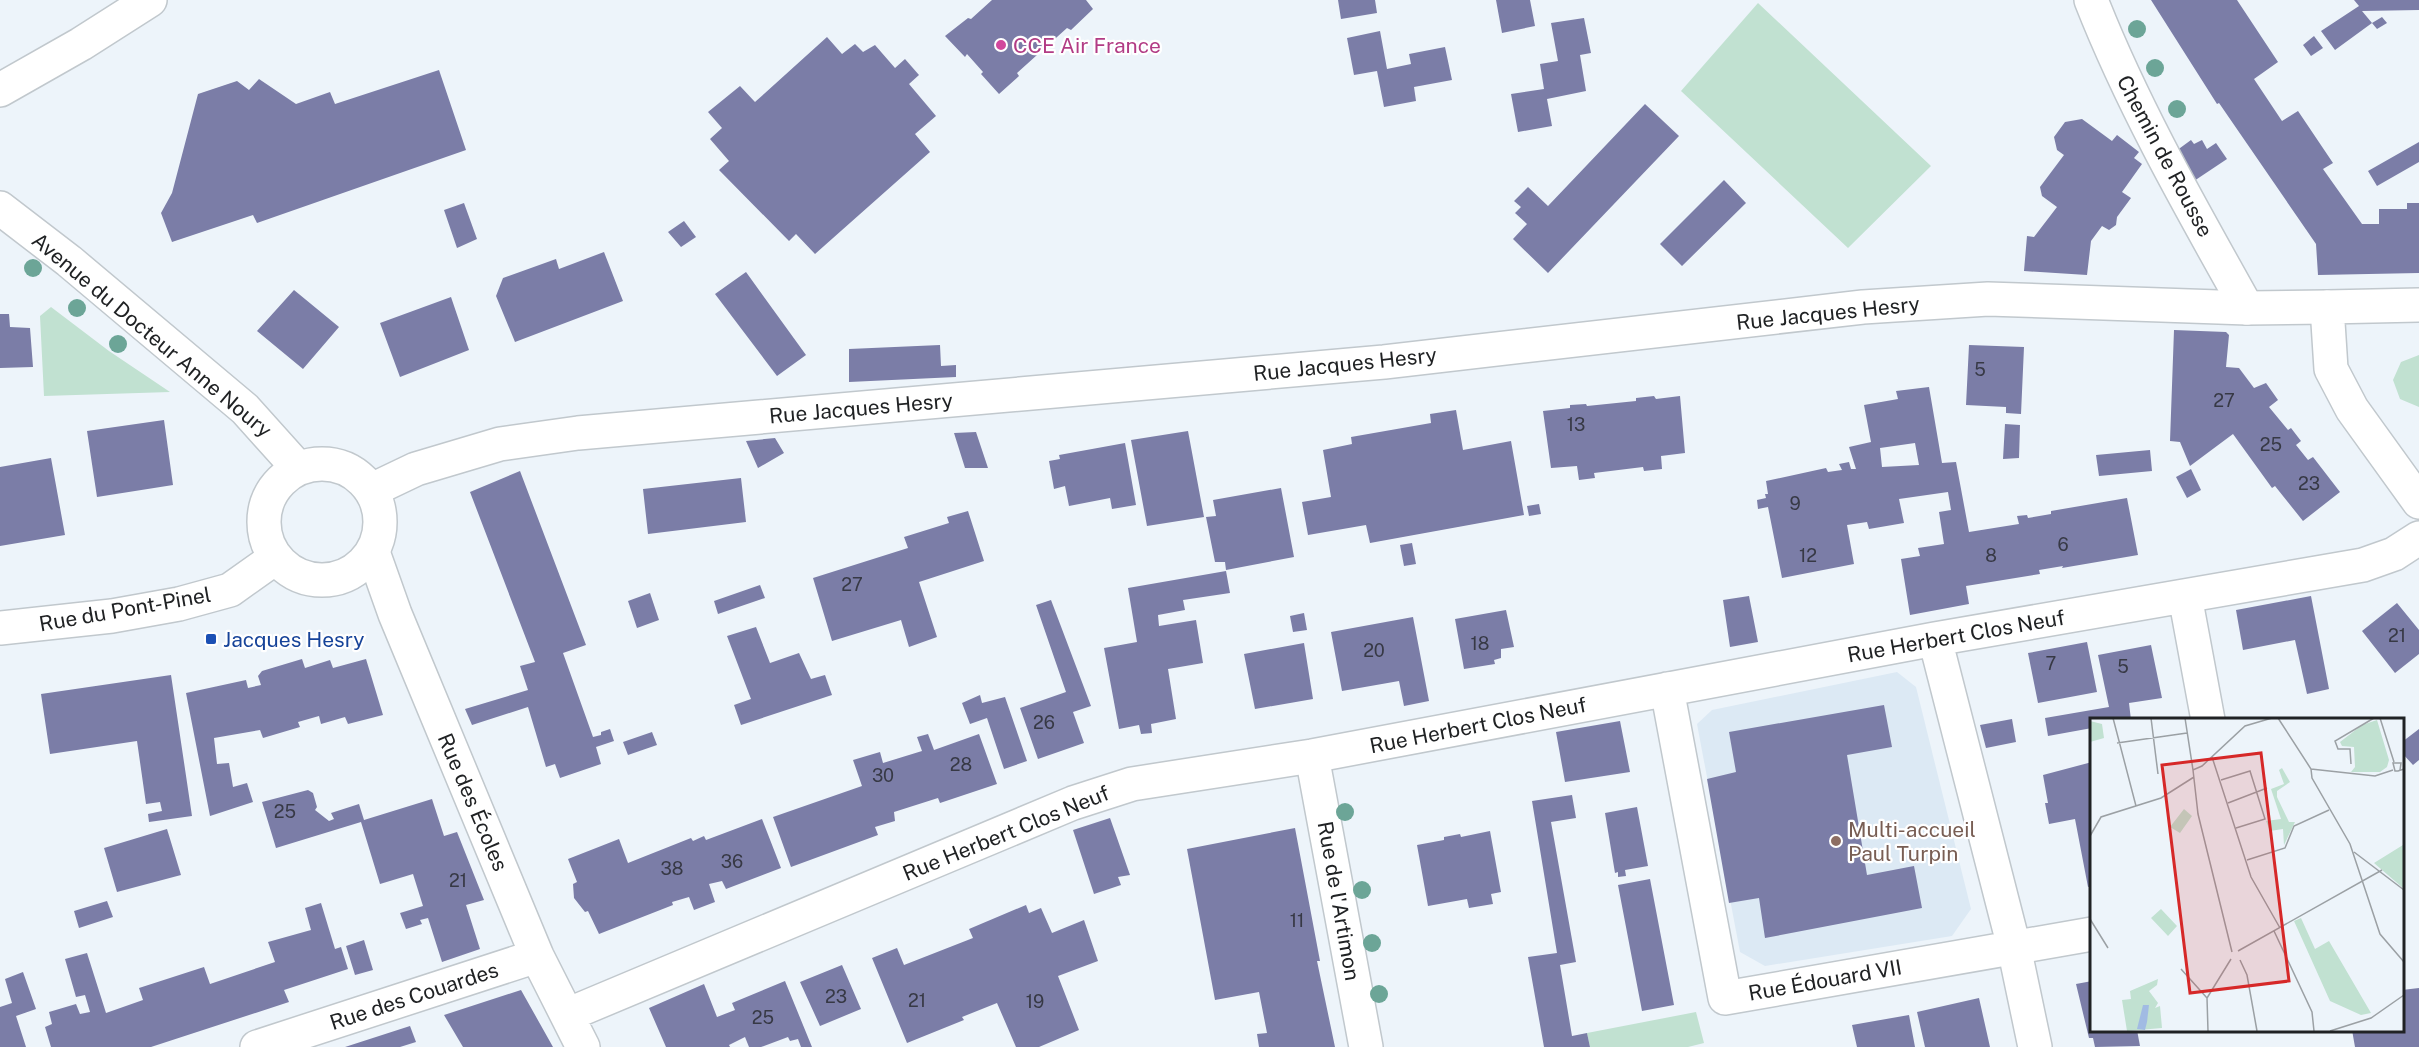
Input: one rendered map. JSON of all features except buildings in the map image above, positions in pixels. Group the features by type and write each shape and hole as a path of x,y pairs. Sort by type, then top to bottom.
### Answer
{"street":[{"path":"0,90 81,44 150,0"},
{"name":"Chemin de Rousse","path":"2091,0 2113,57 2196,217 2247,308"},
{"name":"Avenue du Docteur Anne Noury","path":"0,208 69,261 245,409 298,468"},
{"name":"Rue Jacques Hesry","path":"372,490 416,469 500,444 578,433 1384,362 1863,307 1988,298 2247,308 2419,305"},
{"path":"2327,307 2331,369 2352,409 2419,501"},
{"path":"319,463 339,465 357,475 372,490 380,510 381,532 373,552 358,568 338,579 315,581 293,573 275,558 264,534 265,507 277,483 298,468 319,463"},
{"name":"Rue Herbert Clos Neuf","path":"567,1015 1073,803 1132,784 1312,756 1935,639 2363,565 2394,554 2419,538"},
{"name":"Rue des Écoles","path":"373,552 395,614 537,956 583,1047"},
{"name":"Rue du Pont-Pinel","path":"0,628 111,615 179,604 230,590 275,558"},
{"path":"2186,596 2208,718"},
{"path":"1935,639 2014,947 2035,1047"},
{"name":"Rue Édouard VII","path":"1667,689 1725,998 2090,934"},
{"name":"Rue de l'Artimon","path":"1312,756 1366,1047"},
{"name":"Rue des Couardes","path":"257,1047 537,956"}],"shaded area":[{"name":"Multi-accueil Paul Turpin","path":"1897,672 1916,687 1971,909 1952,936 1765,966 1740,952 1697,724 1712,710"}],"green space":[{"path":"1758,3 1931,166 1848,248 1681,91"},
{"path":"51,307 109,351 170,392 44,396 40,316"},
{"path":"2419,355 2419,407 2400,399 2393,380 2401,362"},
{"path":"1696,1012 1704,1043 1688,1047 1590,1047 1587,1033"}],"place":[{"name":"CCE Air France","path":"1001,45"},
{"name":"Jacques Hesry","path":"211,639"},
{"name":"Multi-accueil Paul Turpin","path":"1836,841"}]}
